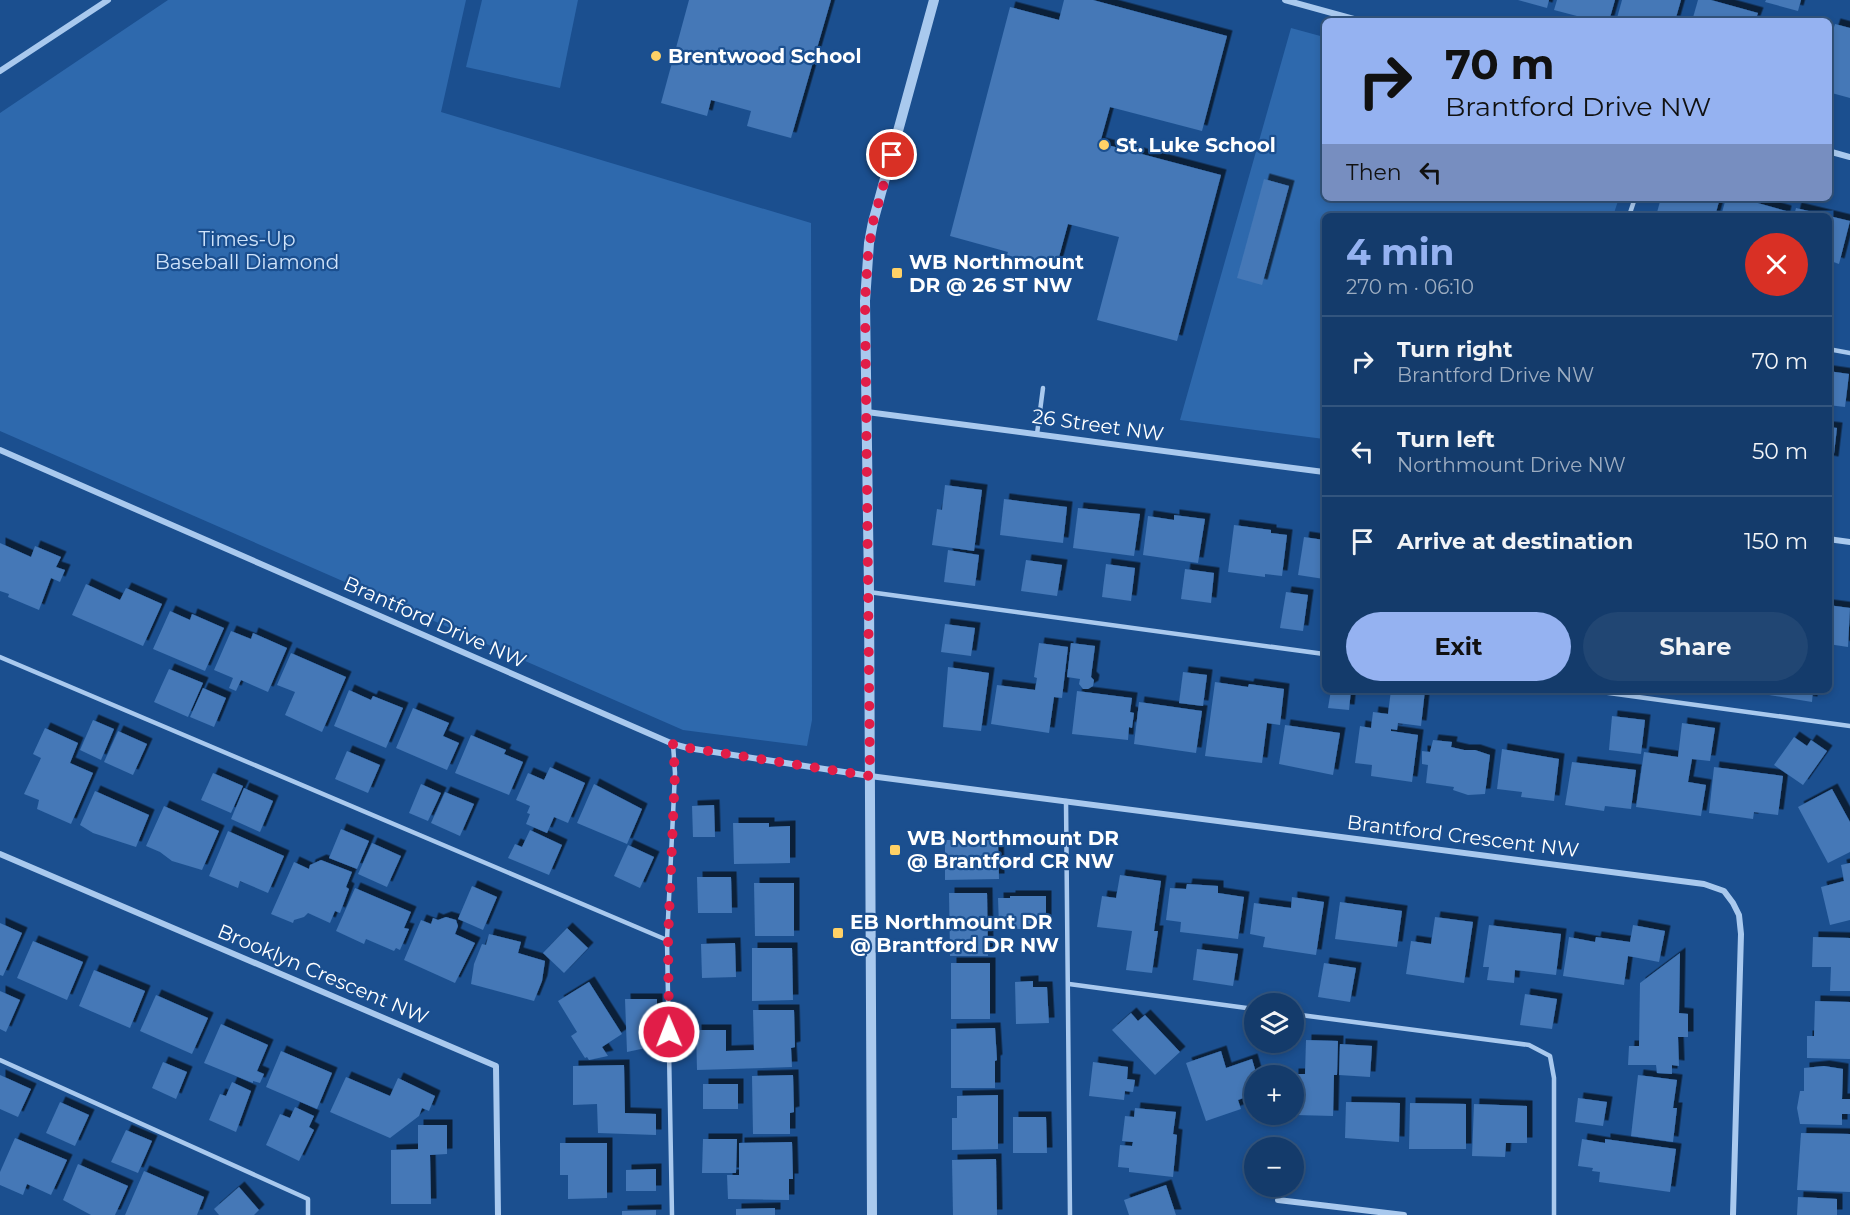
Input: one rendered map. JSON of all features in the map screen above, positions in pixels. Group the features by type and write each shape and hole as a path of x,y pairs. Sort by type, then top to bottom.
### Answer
{"street":[{"path":"0,71 108,0"},
{"path":"872,1215 865,301 869,243 873,222 934,0"},
{"path":"1285,0 1351,18"},
{"path":"1832,152 1850,157"},
{"name":"26 Street NW","path":"867,412 1322,472"},
{"name":"Brantford Drive NW","path":"0,450 673,744 870,776"},
{"path":"1832,540 1850,542"},
{"name":"Brantford Crescent NW","path":"870,776 1704,884 1724,891 1739,915 1742,934 1734,1215"},
{"name":"Brooklyn Crescent NW","path":"0,854 496,1066 498,1215"},
{"path":"1278,1200 1404,1215"}],"lane":[{"path":"1832,350 1850,353"},
{"path":"1037,434 1043,388"},
{"path":"869,592 1322,654"},
{"path":"0,657 668,940"},
{"path":"1609,693 1850,726"},
{"path":"672,1215 668,940 675,773 673,744"},
{"path":"1066,801 1070,1215"},
{"path":"1068,984 1244,1008"},
{"path":"1304,1015 1529,1045 1550,1056 1554,1078 1554,1215"},
{"path":"0,1060 308,1199 308,1215"}],"green space":[{"name":"Times-Up Baseball Diamond","path":"168,0 466,0 441,112 811,223 812,720 807,746 683,730 0,431 0,113"},
{"path":"482,0 578,0 560,88 466,67"},
{"path":"1291,28 1322,36 1322,201 1618,201 1614,213 1322,213 1322,439 1180,420"}],"building":[{"path":"689,0 831,0 791,138 747,126 751,111 711,100 707,116 661,103"},
{"path":"1064,0 1093,0 1227,36 1202,131 1110,107 1100,143 1221,175 1177,341 1097,320 1119,237 1068,224 1056,268 950,236 1010,7 1059,20"},
{"path":"1518,0 1549,0 1547,8"},
{"path":"1557,0 1615,0 1610,18 1585,18 1554,10"},
{"path":"1622,0 1681,0 1676,18 1617,18"},
{"path":"1698,0 1711,0 1758,13 1756,18 1693,18"},
{"path":"1766,0 1801,0 1798,11 1765,2"},
{"path":"1835,24 1850,28 1850,98 1832,93 1832,33"},
{"path":"1264,179 1289,186 1262,285 1237,278"},
{"path":"1660,201 1719,201 1716,213 1657,213"},
{"path":"1725,201 1751,201 1786,211 1786,213 1722,213"},
{"path":"1796,208 1817,213 1795,213"},
{"path":"1832,217 1850,221 1839,264 1832,261"},
{"path":"1832,372 1849,374 1845,407 1832,405"},
{"path":"1832,427 1837,428 1832,462"},
{"path":"945,485 982,490 974,551 932,545 937,509 942,510"},
{"path":"1004,499 1067,507 1063,543 1000,535"},
{"path":"1078,508 1140,514 1134,556 1073,548"},
{"path":"1174,515 1205,519 1198,563 1143,555 1148,516 1174,520"},
{"path":"1234,525 1271,530 1271,533 1287,535 1282,576 1265,574 1265,577 1228,572"},
{"path":"1304,537 1322,540 1322,579 1298,575"},
{"path":"0,543 31,557 35,546 61,557 56,567 65,570 60,582 51,578 39,610 8,597 9,594 0,591"},
{"path":"948,550 979,555 975,586 944,582"},
{"path":"1026,560 1062,565 1057,596 1021,591"},
{"path":"1106,564 1135,568 1131,601 1102,597"},
{"path":"1185,569 1214,573 1211,603 1181,599"},
{"path":"86,584 120,600 126,588 162,604 143,646 72,615"},
{"path":"1286,592 1308,595 1303,631 1280,628"},
{"path":"1832,606 1850,608 1848,647 1832,645"},
{"path":"170,611 190,620 192,614 224,628 205,671 153,649"},
{"path":"945,624 975,628 971,656 941,652"},
{"path":"231,631 251,639 253,633 287,648 268,692 241,680 236,691 229,688 233,678 214,670"},
{"path":"1039,643 1068,647 1062,698 1054,697 1049,733 991,724 997,685 1035,690 1037,678 1034,677"},
{"path":"1071,643 1095,646 1091,677 1094,680 1093,686 1088,689 1083,689 1079,684 1080,679 1067,677"},
{"path":"291,653 346,677 322,732 285,715 295,692 277,685"},
{"path":"948,667 989,673 981,731 943,727"},
{"path":"169,669 203,683 188,717 154,702"},
{"path":"1183,672 1207,675 1203,706 1179,703"},
{"path":"1215,682 1284,689 1280,725 1267,723 1262,763 1205,756"},
{"path":"203,688 226,698 214,727 190,717"},
{"path":"349,690 371,700 373,696 403,708 386,748 334,726"},
{"path":"1077,691 1132,698 1130,712 1134,713 1132,728 1129,727 1128,740 1072,734"},
{"path":"1330,693 1351,693 1349,710 1328,708"},
{"path":"1391,693 1425,693 1421,726 1398,723 1397,730 1391,729 1391,731 1418,735 1412,782 1371,776 1372,765 1355,763 1360,726 1371,728 1373,712 1388,714"},
{"path":"1756,693 1813,693 1812,702"},
{"path":"1139,702 1202,711 1196,753 1134,744"},
{"path":"413,708 449,723 443,736 459,743 447,770 396,748"},
{"path":"1612,716 1645,720 1641,754 1609,750"},
{"path":"93,720 114,729 101,760 80,750"},
{"path":"1682,723 1715,728 1710,761 1692,759 1688,782 1706,785 1701,816 1636,807 1644,752 1678,757"},
{"path":"1285,725 1340,733 1333,775 1279,764"},
{"path":"45,728 78,743 70,763 93,773 71,824 37,809 39,800 24,794 41,758 33,754"},
{"path":"118,731 147,744 133,775 104,762"},
{"path":"471,735 506,750 504,754 523,762 509,795 455,773"},
{"path":"1794,737 1807,746 1811,740 1827,751 1803,785 1774,765"},
{"path":"1433,740 1452,742 1451,747 1475,750 1490,755 1485,794 1468,795 1453,790 1454,787 1426,783 1428,765 1422,764 1422,751 1430,752"},
{"path":"1502,749 1559,759 1554,801 1521,797 1522,792 1497,789"},
{"path":"347,751 380,765 368,793 335,779"},
{"path":"1572,762 1636,770 1631,809 1605,806 1604,811 1565,805"},
{"path":"550,767 585,783 568,823 554,817 547,833 526,824 530,806 516,800 528,773 544,780"},
{"path":"1714,767 1783,776 1778,815 1754,812 1753,819 1709,813"},
{"path":"213,773 243,786 231,813 201,800"},
{"path":"421,784 441,793 428,821 409,813"},
{"path":"594,784 642,809 627,844 577,823"},
{"path":"244,788 273,801 260,832 231,819"},
{"path":"1832,789 1850,822 1850,852 1828,863 1798,807"},
{"path":"95,791 149,815 136,847 93,833 80,825"},
{"path":"445,792 474,804 460,836 431,823"},
{"path":"714,805 715,837 693,837 692,806"},
{"path":"164,806 219,831 202,870 172,861 146,846"},
{"path":"733,823 769,823 769,827 790,826 790,863 734,864"},
{"path":"341,829 369,841 357,869 329,858"},
{"path":"530,830 562,845 549,875 508,858 515,844 522,847"},
{"path":"228,831 284,856 268,893 240,881 238,888 209,876"},
{"path":"945,840 998,840 999,879 945,880"},
{"path":"372,843 401,856 387,887 358,874"},
{"path":"628,845 654,857 640,888 614,876"},
{"path":"321,860 352,872 346,887 349,889 340,913 335,911 330,923 308,913 294,920 293,923 271,914 294,862 309,869 310,865"},
{"path":"1850,863 1850,920 1830,925 1821,887 1844,881 1841,865"},
{"path":"1120,875 1161,881 1154,931 1158,931 1152,973 1126,970 1132,931 1097,927 1102,896 1116,898"},
{"path":"697,877 731,877 732,913 698,913"},
{"path":"754,883 794,883 794,936 755,936"},
{"path":"1187,884 1218,886 1218,893 1244,897 1238,939 1180,932 1181,922 1166,920 1170,888 1186,889"},
{"path":"472,886 497,897 483,930 458,919"},
{"path":"355,888 411,912 404,928 409,929 400,950 396,948 394,951 366,939 364,944 336,931"},
{"path":"949,893 987,893 988,956 950,956"},
{"path":"1010,896 1046,896 1046,929 1010,929 1010,926 999,926 998,898 1010,898"},
{"path":"1292,897 1324,902 1316,955 1263,947 1265,937 1250,934 1254,903 1291,908"},
{"path":"1340,902 1402,911 1397,947 1335,939"},
{"path":"446,917 456,920 458,926 455,934 475,943 455,983 404,960 421,920 431,924 433,918 438,920"},
{"path":"1435,917 1473,922 1464,983 1406,974 1411,941 1431,944"},
{"path":"0,923 22,933 3,976 0,975"},
{"path":"1489,925 1561,934 1556,975 1515,970 1514,983 1487,980 1489,967 1483,967"},
{"path":"1633,925 1665,931 1659,962 1628,956 1624,985 1563,976 1569,937 1595,942 1596,937 1630,942"},
{"path":"567,928 588,948 564,973 543,953"},
{"path":"489,934 521,942 518,953 545,961 542,981 534,1001 471,984 474,964 482,944 486,945"},
{"path":"1813,937 1850,938 1850,991 1830,991 1831,967 1812,967"},
{"path":"33,941 83,962 67,1000 17,978"},
{"path":"735,943 736,977 702,978 701,944"},
{"path":"752,948 792,948 793,1000 752,1001"},
{"path":"1197,949 1238,954 1233,986 1193,980"},
{"path":"1680,953 1679,1013 1688,1014 1688,1037 1678,1037 1679,1066 1672,1065 1672,1074 1657,1073 1656,1065 1628,1065 1629,1046 1639,1046 1640,983"},
{"path":"951,963 990,963 990,1019 951,1019"},
{"path":"1324,963 1356,968 1350,1002 1318,997"},
{"path":"94,970 145,991 130,1028 79,1006"},
{"path":"1033,981 1033,987 1047,987 1049,1023 1016,1024 1015,982"},
{"path":"589,982 622,1034 602,1047 608,1056 589,1060 585,1058 571,1036 577,1032 558,1001"},
{"path":"0,991 20,1000 6,1032 0,1029"},
{"path":"1525,994 1557,999 1552,1029 1520,1025"},
{"path":"156,995 208,1018 192,1054 140,1031"},
{"path":"625,999 657,999 655,1046 627,1052"},
{"path":"1815,1001 1850,1002 1850,1059 1807,1058 1807,1036 1814,1036"},
{"path":"753,1010 794,1010 795,1047 791,1048 792,1067 697,1070 696,1030 726,1030 726,1051 754,1050"},
{"path":"1131,1013 1138,1021 1145,1015 1180,1052 1155,1075 1112,1030"},
{"path":"221,1024 268,1045 257,1071 264,1074 260,1083 253,1081 253,1083 204,1063"},
{"path":"995,1028 997,1060 995,1061 995,1088 951,1088 951,1029"},
{"path":"1306,1040 1338,1041 1333,1116 1304,1115"},
{"path":"1340,1044 1372,1046 1370,1077 1339,1075"},
{"path":"281,1051 332,1073 317,1109 266,1087"},
{"path":"1221,1051 1226,1068 1252,1059 1254,1065 1244,1065 1244,1098 1238,1100 1241,1109 1206,1121 1186,1063"},
{"path":"163,1062 187,1072 176,1099 152,1088"},
{"path":"1093,1062 1128,1067 1127,1079 1135,1080 1133,1092 1125,1091 1124,1100 1089,1096"},
{"path":"624,1065 625,1113 656,1114 656,1135 598,1133 597,1104 573,1105 573,1066"},
{"path":"1824,1066 1843,1069 1842,1099 1850,1099 1850,1114 1842,1114 1842,1125 1800,1124 1797,1108 1800,1091 1804,1091 1804,1068"},
{"path":"0,1075 31,1089 18,1117 0,1109"},
{"path":"793,1075 794,1112 790,1113 790,1134 753,1134 752,1076"},
{"path":"1638,1075 1677,1080 1673,1108 1677,1108 1673,1142 1631,1136"},
{"path":"346,1077 390,1096 398,1078 435,1096 429,1111 422,1108 419,1116 390,1138 330,1112"},
{"path":"232,1082 251,1091 236,1132 209,1120 220,1094 226,1096"},
{"path":"703,1084 738,1084 738,1109 703,1109"},
{"path":"998,1095 998,1149 952,1150 952,1118 957,1118 957,1096"},
{"path":"1578,1098 1607,1102 1603,1126 1575,1122"},
{"path":"60,1102 89,1115 75,1146 46,1133"},
{"path":"1346,1102 1400,1103 1399,1142 1345,1138"},
{"path":"1410,1103 1466,1104 1466,1149 1409,1149"},
{"path":"1474,1104 1527,1106 1527,1143 1506,1143 1505,1157 1472,1156"},
{"path":"295,1107 314,1116 309,1127 314,1130 299,1161 266,1145 280,1114 290,1118"},
{"path":"1135,1108 1176,1112 1173,1134 1177,1135 1173,1177 1129,1172 1129,1168 1118,1167 1120,1145 1132,1146 1133,1142 1122,1141 1125,1116 1134,1117"},
{"path":"1013,1117 1046,1117 1047,1153 1013,1153"},
{"path":"418,1125 447,1125 447,1154 430,1155 431,1204 391,1204 391,1150 418,1149"},
{"path":"126,1130 152,1141 138,1173 111,1162"},
{"path":"1801,1133 1850,1134 1850,1192 1797,1190"},
{"path":"15,1138 67,1160 51,1195 27,1184 23,1195 0,1185 0,1172"},
{"path":"703,1139 737,1139 736,1173 702,1173"},
{"path":"1582,1139 1605,1143 1605,1139 1676,1149 1670,1192 1599,1182 1600,1172 1592,1171 1593,1168 1578,1166"},
{"path":"792,1142 793,1179 789,1179 789,1200 728,1199 727,1175 739,1175 739,1143"},
{"path":"560,1143 607,1143 607,1198 568,1199 568,1175 560,1175"},
{"path":"996,1159 997,1215 953,1215 952,1160"},
{"path":"78,1164 128,1186 115,1215 91,1215 63,1200"},
{"path":"656,1169 656,1191 626,1191 626,1170"},
{"path":"144,1171 204,1197 197,1215 125,1215"},
{"path":"1166,1185 1176,1215 1129,1215 1124,1200"},
{"path":"239,1187 259,1210 254,1215 219,1215 214,1209"},
{"path":"1798,1197 1837,1199 1837,1215 1797,1215"},
{"path":"775,1208 775,1215 736,1215 736,1209"},
{"path":"656,1210 656,1215 622,1215 622,1211"}],"place":[{"name":"Brentwood School","path":"656,56"},
{"name":"St. Luke School","path":"1104,145"},
{"name":"WB Northmount DR @ 26 ST NW","path":"897,273"},
{"name":"WB Northmount DR @ Brantford CR NW","path":"895,850"},
{"name":"EB Northmount DR @ Brantford DR NW","path":"838,933"}],"route":[{"path":"669,1032 668,940 675,773 673,744 870,776 865,301 869,243 892,155"}]}
